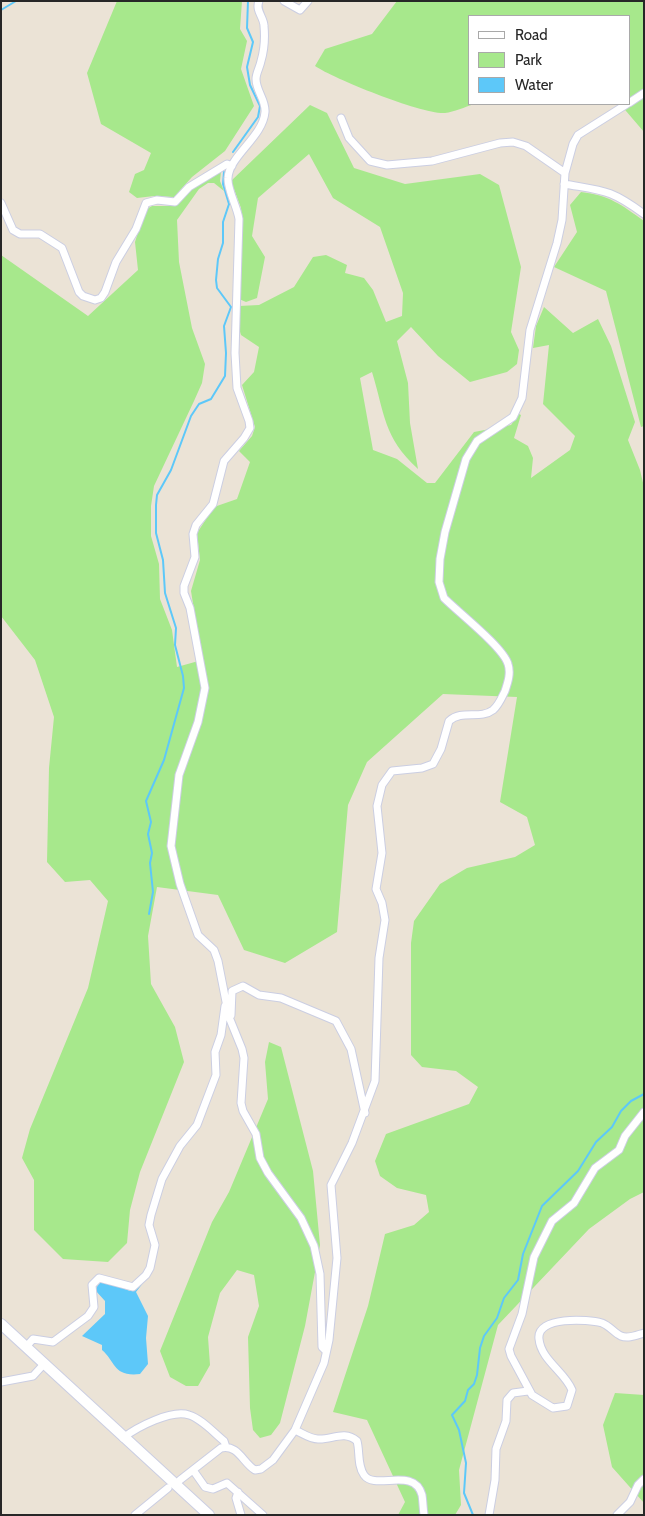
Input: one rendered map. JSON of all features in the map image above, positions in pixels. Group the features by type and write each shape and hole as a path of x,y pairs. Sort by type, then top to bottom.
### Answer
{"street":[{"path":"260,1 258,10 264,24 264,31 262,59 256,81 265,102 265,116 246,149 232,166 227,181 238,207 235,353 238,388 250,421 250,428 224,461 213,504 196,525 193,534 195,557 184,593 190,608 206,688 198,722 179,774 171,846 180,884 198,935 214,950 218,961 229,1017 244,1058 243,1111 256,1134 260,1158 268,1173 302,1218 314,1246 320,1274 322,1347 326,1351"},
{"path":"284,1 300,10 308,1"},
{"path":"630,102 644,93"},
{"path":"180,1480 222,1448 226,1447 238,1452 255,1470 261,1469 273,1460 295,1430 310,1399 326,1351 337,1258 331,1185 365,1112 375,1081 379,958 385,920 382,902 376,889 382,853 377,806 380,790 392,771 422,768 433,764 441,749 449,720 458,714 486,714 499,704 507,686 510,672 504,654 444,598 440,591 440,559 445,532 469,452 477,441 513,416 522,398 530,330 557,243 562,220 565,173 570,151 578,135 625,105"},
{"path":"341,118 349,138 370,161 387,165 432,161 513,142 526,146 565,173"},
{"path":"1,204 13,230 20,234 40,234 62,248 79,292 83,296 95,300 106,292 116,262 136,229 146,203 157,200 174,202 189,187 227,164 232,166"},
{"path":"564,184 608,192 626,201 644,214"},
{"path":"229,1017 232,1012 232,992 243,986 259,995 280,998 336,1021 351,1049 365,1112"},
{"path":"26,1347 33,1340 53,1342 59,1339 88,1316 94,1307 92,1284 99,1278 133,1288 146,1276 155,1245 150,1225 151,1215 162,1179 180,1146 197,1125 216,1075 214,1052 221,1035 225,1001"},
{"path":"644,1112 625,1136 619,1150 595,1168 574,1203 552,1221 534,1257 522,1314 509,1349 528,1391 553,1408 560,1409 567,1406 571,1399 572,1390 569,1382 546,1356 539,1340 540,1331 544,1326 564,1320 587,1321 606,1325 621,1336 627,1337 644,1333"},
{"path":"1,1324 209,1515"},
{"path":"1,1382 33,1376 44,1364"},
{"path":"489,1515 495,1480 496,1449 506,1421 507,1400 513,1393 528,1391"},
{"path":"123,1438 135,1429 166,1417 184,1414 196,1418 224,1441 226,1447"},
{"path":"295,1430 315,1439 338,1436 352,1437 358,1445 360,1467 364,1475 373,1480 404,1480 416,1486 422,1495 424,1515"},
{"path":"193,1470 204,1487 214,1489 227,1483 263,1515"},
{"path":"617,1515 630,1502 638,1485 644,1479"},
{"path":"135,1515 168,1488"},
{"path":"238,1492 236,1498 241,1515"}],"green space":[{"path":"117,1 242,1 240,29 247,41 241,69 254,106 225,151 192,177 174,197 154,196 137,198 129,192 135,174 144,170 151,153 101,124 87,73"},
{"path":"397,1 644,1 644,132 621,105 630,105 630,15 468,15 468,105 471,105 445,113 434,112 400,102 359,87 315,66 325,49 372,34"},
{"path":"310,105 327,113 354,168 405,184 480,174 499,185 521,267 511,332 519,350 517,364 507,372 470,382 438,356 411,327 397,341 408,383 410,423 418,469 391,435 372,372 360,378 373,450 397,459 427,483 435,483 474,432 511,425 519,414 521,415 514,438 528,446 533,458 531,478 570,450 575,436 543,404 549,345 533,348 536,326 544,307 573,333 598,319 611,346 635,422 628,440 640,470 644,487 644,1192 630,1199 589,1229 498,1325 459,1470 461,1505 455,1515 398,1515 405,1502 367,1420 333,1412 368,1306 385,1234 414,1225 429,1212 426,1195 397,1188 380,1176 375,1161 386,1134 469,1104 478,1087 456,1071 422,1067 411,1055 411,943 414,921 440,884 467,868 515,857 535,845 527,817 500,802 517,697 443,694 367,762 348,805 337,932 285,963 244,950 218,895 157,887 148,936 151,984 175,1027 184,1062 140,1172 130,1210 127,1243 108,1262 63,1259 34,1230 34,1180 22,1158 30,1129 88,988 108,901 90,880 65,882 47,862 49,768 54,717 35,660 1,616 1,255 88,316 138,270 135,242 145,210 152,206 174,206 196,186 221,171 220,181 224,191 214,183 208,183 199,189 177,220 179,262 192,328 205,364 202,383 154,486 151,506 151,536 159,564 160,599 172,630 177,667 202,660 191,591 200,560 197,533 214,507 237,499 250,462 239,451 252,436 255,427 242,385 254,372 259,347 241,335 238,325 239,306 259,305 294,287 313,257 326,255 347,265 345,273 364,278 373,290 386,322 402,316 403,293 380,227 333,198 309,154 258,198 252,236 265,257 257,298 246,302 239,299 242,220 241,208 231,181"},
{"path":"581,192 607,198 644,221 644,426 641,427 606,291 554,267 577,232 570,205"},
{"path":"269,1042 281,1047 313,1171 320,1245 305,1326 280,1423 271,1435 260,1438 253,1430 250,1408 248,1337 259,1306 254,1275 237,1270 220,1293 208,1337 210,1365 198,1386 186,1386 170,1377 160,1351 212,1222 229,1192 268,1099 265,1062"},
{"path":"615,1393 644,1395 644,1503 612,1467 603,1425"}],"water":[{"path":"104,1281 130,1291 133,1291 143,1283 136,1292 148,1316 146,1338 148,1364 140,1374 120,1371 102,1350 102,1345 82,1336 105,1314 105,1301 95,1290 100,1282"}],"waterway":[{"path":"1,10 16,1"},
{"path":"233,152 258,117 260,106 250,85 247,67 253,42 247,28 248,1"},
{"path":"149,914 153,892 150,863 152,853 148,834 151,822 146,801 164,760 184,688 175,645 176,628 165,593 163,560 156,533 157,495 171,470 191,416 199,404 211,399 225,376 224,326 231,307 217,288 216,280 218,259 223,243 223,222 229,204 223,184 224,172"},
{"path":"473,1515 464,1493 466,1463 459,1430 452,1415 465,1401 468,1390 474,1384 484,1336 497,1318 504,1298 518,1280 523,1254 542,1206 578,1171 596,1142 612,1127 621,1111 631,1101 644,1094"}]}
